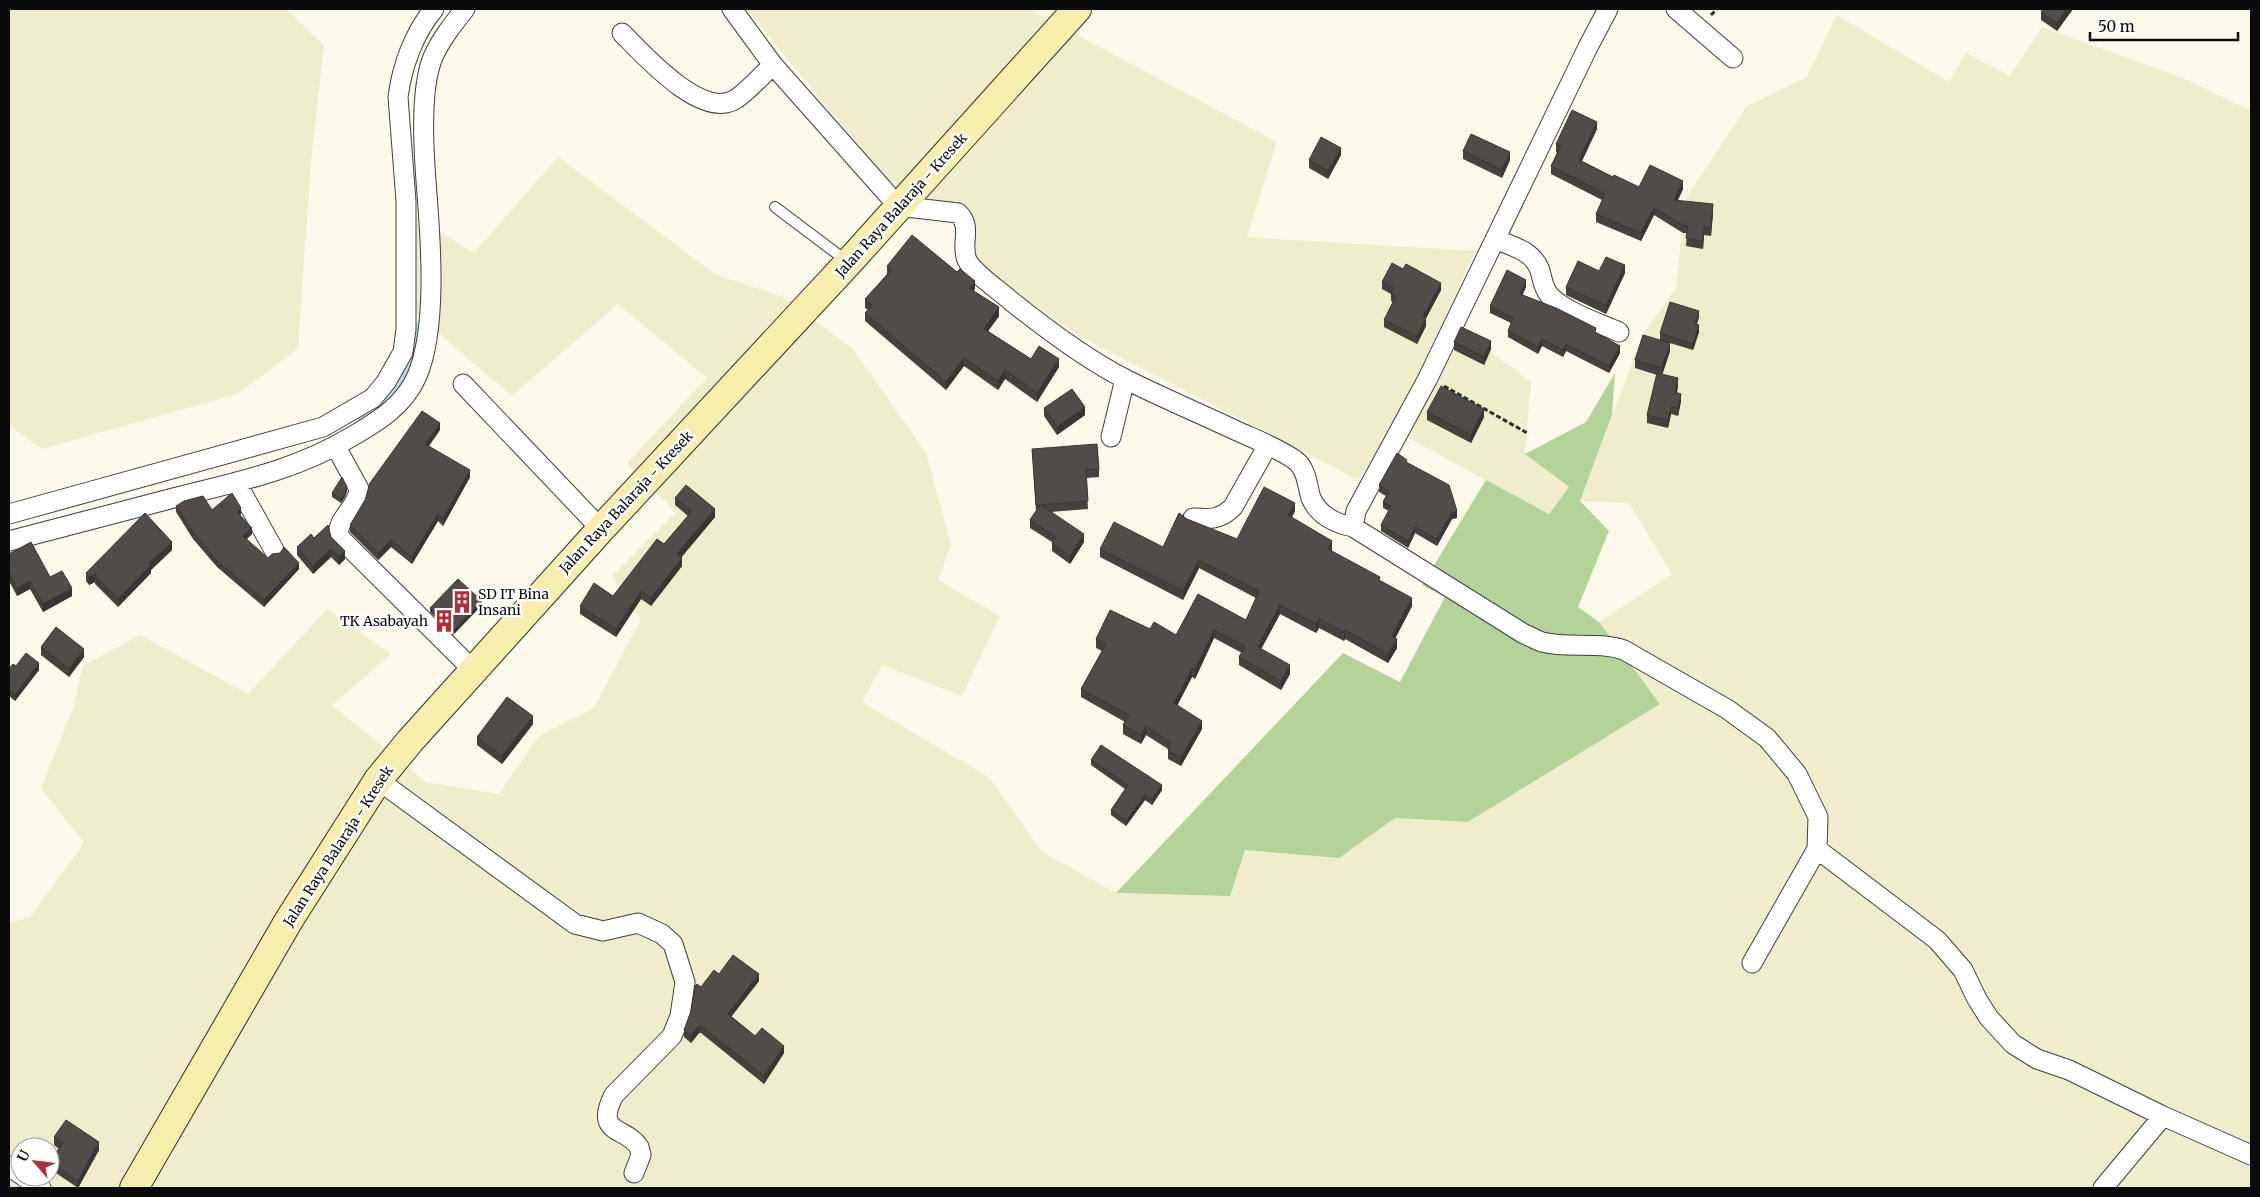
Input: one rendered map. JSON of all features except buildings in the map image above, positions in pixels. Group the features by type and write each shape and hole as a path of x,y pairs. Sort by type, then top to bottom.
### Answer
{"street":[{"path":"9,514 323,427 373,398 386,382 403,352 405,337 406,201 398,97 411,48 434,9"},
{"path":"9,541 236,482 315,458 388,414 417,376 428,323 432,253 426,179 425,106 427,77 433,58 443,38 465,9"},
{"path":"732,9 772,65 898,206 958,213 964,222 966,230 966,258 973,268 1039,321 1079,350 1125,379 1268,445 1296,461 1304,472 1316,506 1338,524 1353,527 1524,634 1542,642 1562,645 1608,645 1624,650 1727,709 1767,738 1797,774 1818,817 1817,849 1752,963"},
{"name":"Jalan Raya Balaraja - Kresek","path":"134,1188 289,920 378,780 473,670 849,262 1077,9"},
{"path":"1353,527 1356,512 1428,378 1608,9"},
{"path":"1676,9 1734,58"},
{"path":"622,33 654,66 676,85 708,101 720,103 735,100 772,65"},
{"path":"1495,239 1528,252 1539,268 1542,283 1550,296 1564,306 1619,332"},
{"path":"1111,437 1125,379"},
{"path":"463,384 601,529"},
{"path":"1193,518 1213,519 1224,515 1233,507 1268,445"},
{"path":"336,447 359,489 354,504 339,527 339,537 473,670"},
{"path":"236,482 274,550"},
{"path":"378,780 575,924 603,932 638,923 662,934 673,944 686,982 677,1026 672,1036 614,1095 608,1107 609,1121 614,1128 640,1147 641,1155 634,1173"},
{"path":"1817,849 1937,940 1963,970 1977,999 1989,1018 2013,1044 2037,1059 2069,1070 2163,1116 2251,1155"},
{"path":"2102,1188 2163,1116"}],"lane":[{"path":"775,208 849,262"}],"path":[{"path":"1428,378 1529,434"}],"shaded area":[{"path":"9,9 286,9 324,45 311,161 298,349 237,394 42,449 9,425"},
{"path":"746,9 1037,9 1034,12 1277,142 1247,237 1475,251 1446,318 1531,382 1525,454 1570,488 1549,515 1396,431 1358,480 1083,338 971,263 970,218 885,177"},
{"path":"1837,15 1949,82 1966,53 2010,76 2042,27 2183,78 2251,111 2251,1188 9,1188 9,923 30,917 84,843 41,788 73,708 83,666 140,635 248,694 327,609 391,654 332,705 426,782 499,794 539,736 594,708 641,619 612,576 676,512 627,463 707,378 618,304 512,396 415,313 410,213 474,253 558,157 715,274 783,297 853,349 926,453 951,545 938,580 1000,616 962,696 882,665 862,702 990,778 1041,851 1116,893 1230,896 1245,850 1339,858 1395,818 1468,822 1660,704 1599,622 1672,574 1629,503 1580,501 1643,334 1676,288 1685,200 1747,106 1807,77"}],"green space":[{"path":"1615,373 1612,415 1580,501 1609,531 1578,607 1599,622 1660,704 1468,822 1395,818 1339,858 1245,850 1230,896 1116,893 1343,653 1400,682 1445,597 1422,585 1486,480 1549,514 1569,487 1525,454 1586,422"}],"waterway":[{"path":"368,421 381,412 425,336 425,330"}],"place":[{"name":"SD IT Bina Insani","path":"462,602"},
{"name":"TK Asabayah","path":"444,621"}]}
